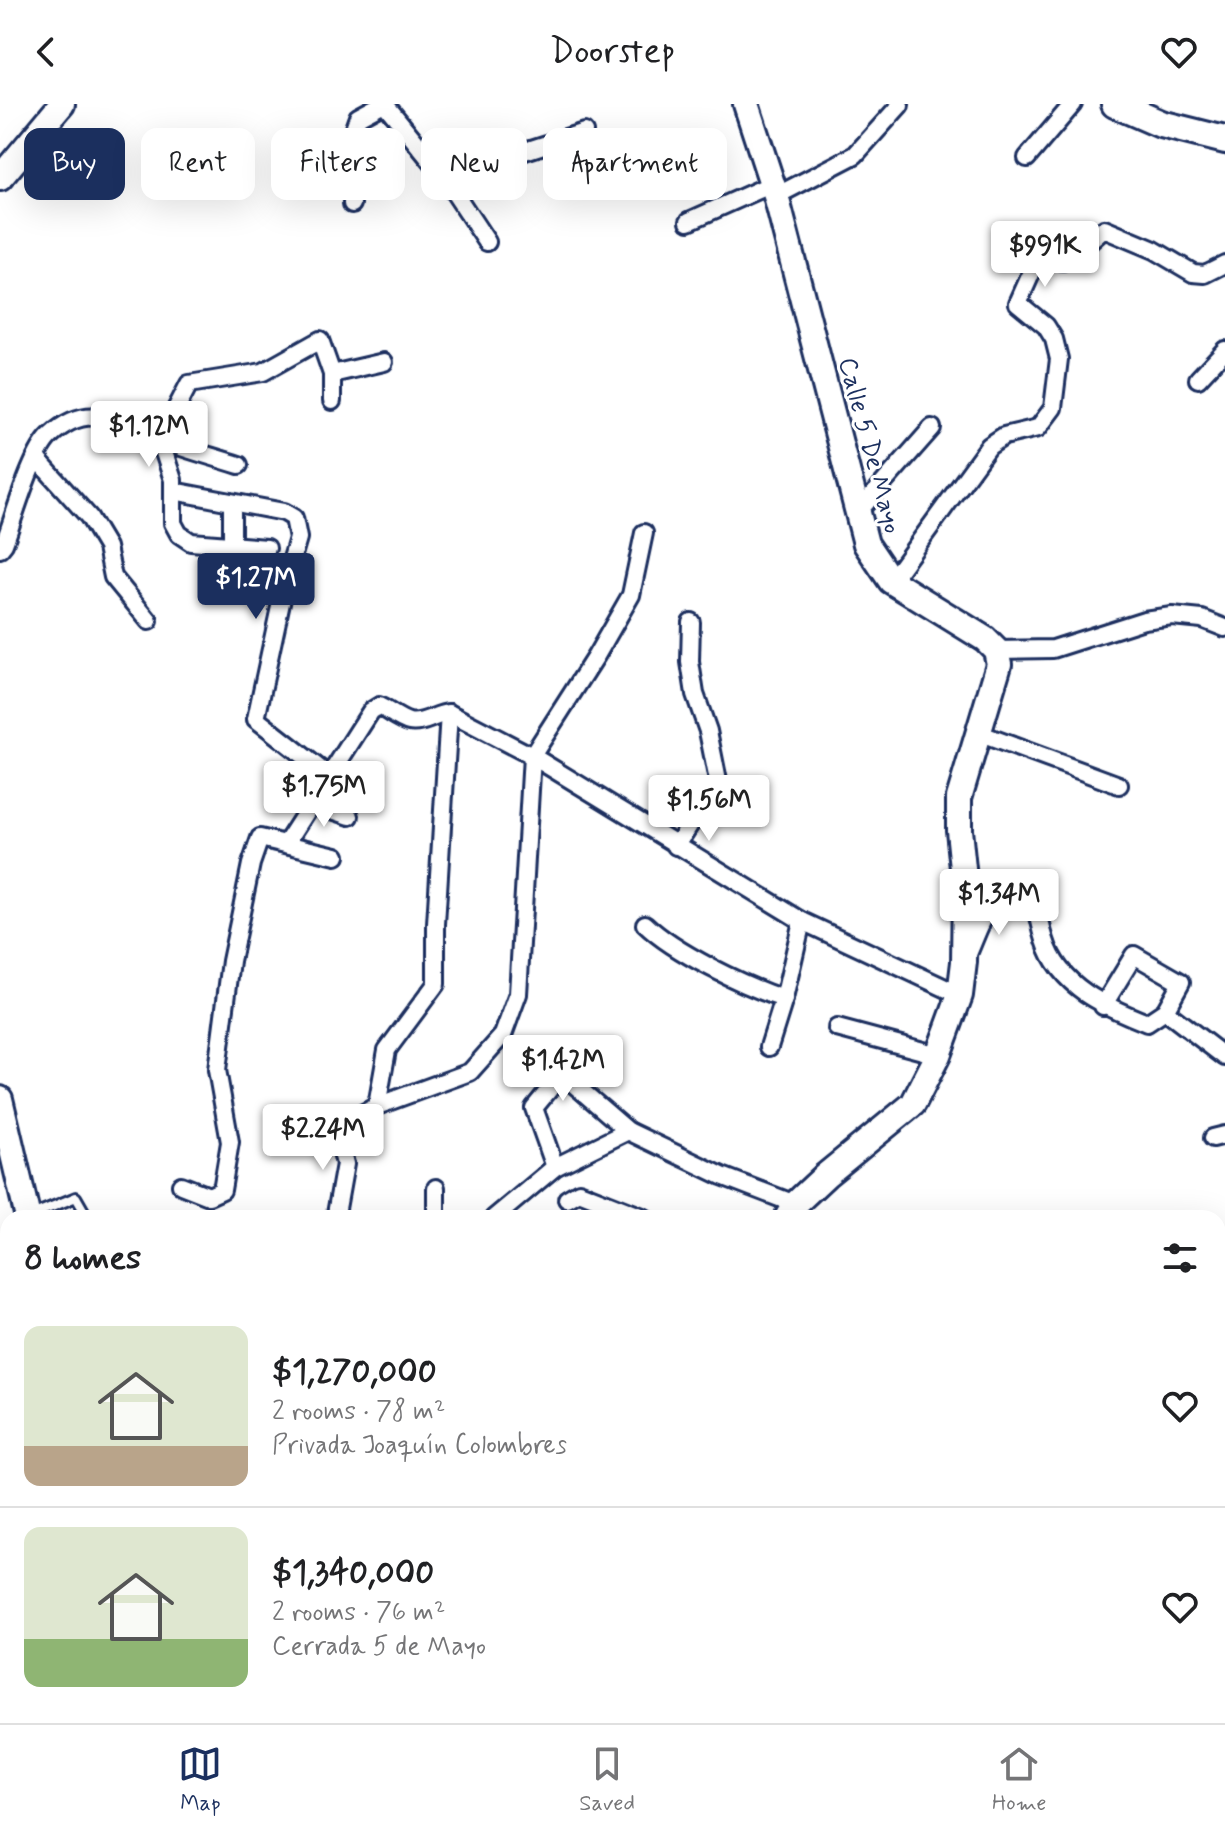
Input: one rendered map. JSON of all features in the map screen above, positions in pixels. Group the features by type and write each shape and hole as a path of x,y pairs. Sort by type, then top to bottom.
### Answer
{"main road":[{"path":"1115,104 1161,124 1225,140"},
{"path":"1159,104 1182,114 1225,124"}],"street":[{"path":"1,175 62,104"},
{"path":"352,204 353,131 358,117 383,104 421,149"},
{"name":"Calle 5 De Mayo","path":"746,104 774,190 866,544 891,581 985,639 996,650"},
{"path":"1027,158 1073,104"},
{"path":"689,221 774,190 855,155 900,105"},
{"path":"459,200 487,242"},
{"path":"891,581 989,446 1004,436 1038,428 1053,408 1059,359 1054,339 1046,326 1018,303 1039,256 1063,262 1104,229 1154,250 1193,273 1205,274 1225,264"},
{"path":"267,548 191,542 179,534 173,523 173,480 160,440 189,384 263,372 320,340 332,374 332,401"},
{"path":"1198,379 1225,350"},
{"path":"332,374 384,362"},
{"path":"0,549 36,458 49,437 76,420 97,416 126,423 160,440 239,465"},
{"path":"857,513 932,428"},
{"path":"36,458 89,517 107,547 113,577 149,621"},
{"path":"173,491 284,512 294,518 298,538 286,579 256,719 329,776"},
{"path":"232,504 232,545"},
{"path":"337,1210 345,1164 336,1128 377,1106 470,1072 503,1035 518,994 532,756 631,595 644,533"},
{"path":"792,1210 913,1104 938,1055 960,995 964,962 965,888 959,798 999,664 996,650 1053,649 1144,620 1172,616 1202,619 1225,628"},
{"path":"676,846 718,781 708,731 695,694 690,662 691,622"},
{"path":"287,842 371,711 379,706 409,722 449,713 532,756 802,921 960,995"},
{"path":"377,1106 387,1050 436,984 436,924 449,713"},
{"path":"978,733 1119,785"},
{"path":"311,803 350,816"},
{"path":"181,1185 209,1196 222,1190 230,1142 217,1070 231,961 251,864 260,838 336,856"},
{"path":"964,962 996,896 1006,889 1017,888 1033,899 1045,942 1058,965 1076,985 1103,1006 1147,1023 1165,1011 1181,982 1134,955 1103,1006"},
{"path":"769,1047 802,921"},
{"path":"645,924 657,935 711,966 784,999"},
{"path":"1165,1011 1225,1057"},
{"path":"837,1028 938,1055"},
{"path":"555,1167 534,1108 562,1074 628,1131 789,1210"},
{"path":"0,1099 25,1210"},
{"path":"504,1210 555,1167 628,1131"},
{"path":"436,1188 436,1210"},
{"path":"567,1199 579,1192 625,1210"}],"lane":[{"path":"44,1210 76,1197 83,1210"}]}
